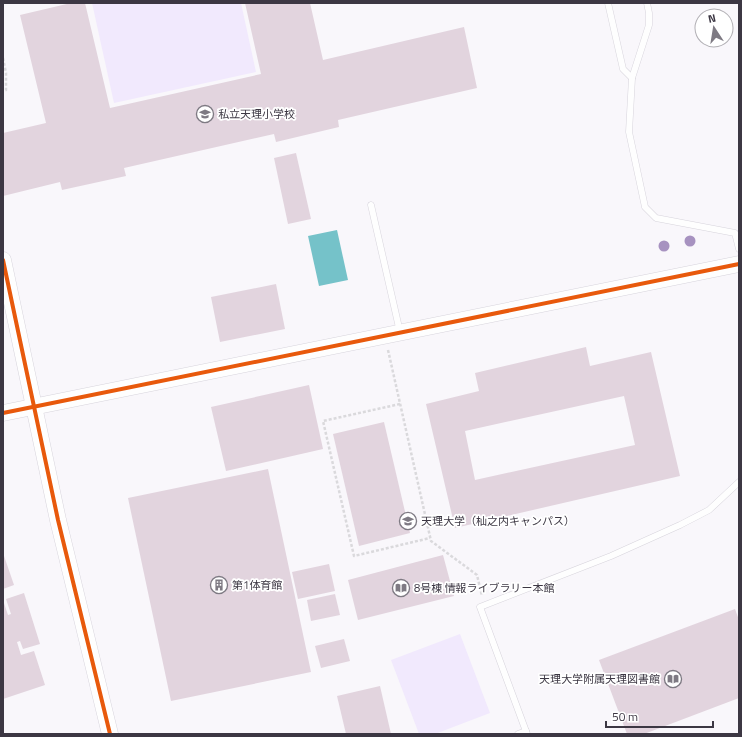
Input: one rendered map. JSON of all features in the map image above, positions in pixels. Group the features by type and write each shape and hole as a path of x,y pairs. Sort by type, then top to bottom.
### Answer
{"street":[{"path":"3,260 58,520 110,734"},
{"path":"3,414 739,264"}],"lane":[{"path":"608,3 623,68 632,78"},
{"path":"647,3 649,25 632,78 629,132 645,207 656,218 735,232 739,249"},
{"path":"371,205 400,332"},
{"path":"518,734 526,732 480,607 611,556 680,525 709,510 739,482"}],"path":[{"path":"3,58 6,72 6,90 3,91"},
{"path":"387,347 431,541 477,575 484,605"},
{"path":"400,404 323,421 354,556 430,538"}],"shaded area":[{"path":"92,3 241,3 256,72 114,103"},
{"path":"460,634 490,713 435,734 419,734 391,660"}],"water":[{"path":"337,230 348,280 319,286 308,236"}],"building":[{"path":"71,3 85,3 110,108 261,74 245,3 310,3 323,60 464,27 477,88 338,120 339,127 276,142 274,134 124,168 126,176 62,190 60,182 3,196 3,133 46,123 20,15"},
{"path":"296,153 311,219 288,224 274,158"},
{"path":"276,284 285,329 220,342 211,297"},
{"path":"586,347 590,366 651,352 680,476 455,528 426,404 479,391 475,373","holes":["624,396 635,445 475,480 465,431"]},
{"path":"309,385 323,449 226,471 211,407"},
{"path":"384,422 410,533 359,546 333,434"},
{"name":"第1体育館","path":"268,469 311,672 171,701 128,498"},
{"path":"3,553 14,585 3,589"},
{"name":"8号棟 情報ライブラリー本館","path":"443,555 454,596 358,620 348,580"},
{"path":"329,564 335,591 298,599 292,572"},
{"path":"24,593 40,644 23,649 20,641 17,642 21,655 34,651 45,685 3,699 3,600 8,615 11,614 6,599"},
{"path":"335,594 340,615 311,621 307,600"},
{"name":"天理大学附属天理図書館","path":"735,609 739,620 739,698 644,734 627,734 599,660"},
{"path":"344,639 350,661 321,668 315,646"},
{"path":"380,686 391,734 346,734 337,696"}],"cycle path":[{"path":"3,260 58,520 110,734"},
{"path":"3,413 739,264"}],"place":[{"name":"私立天理小学校","path":"205,114"},
{"name":"天理大学（杣之内キャンパス）","path":"408,521"},
{"name":"第1体育館","path":"219,585"},
{"name":"8号棟 情報ライブラリー本館","path":"401,588"},
{"name":"天理大学附属天理図書館","path":"673,679"}]}
